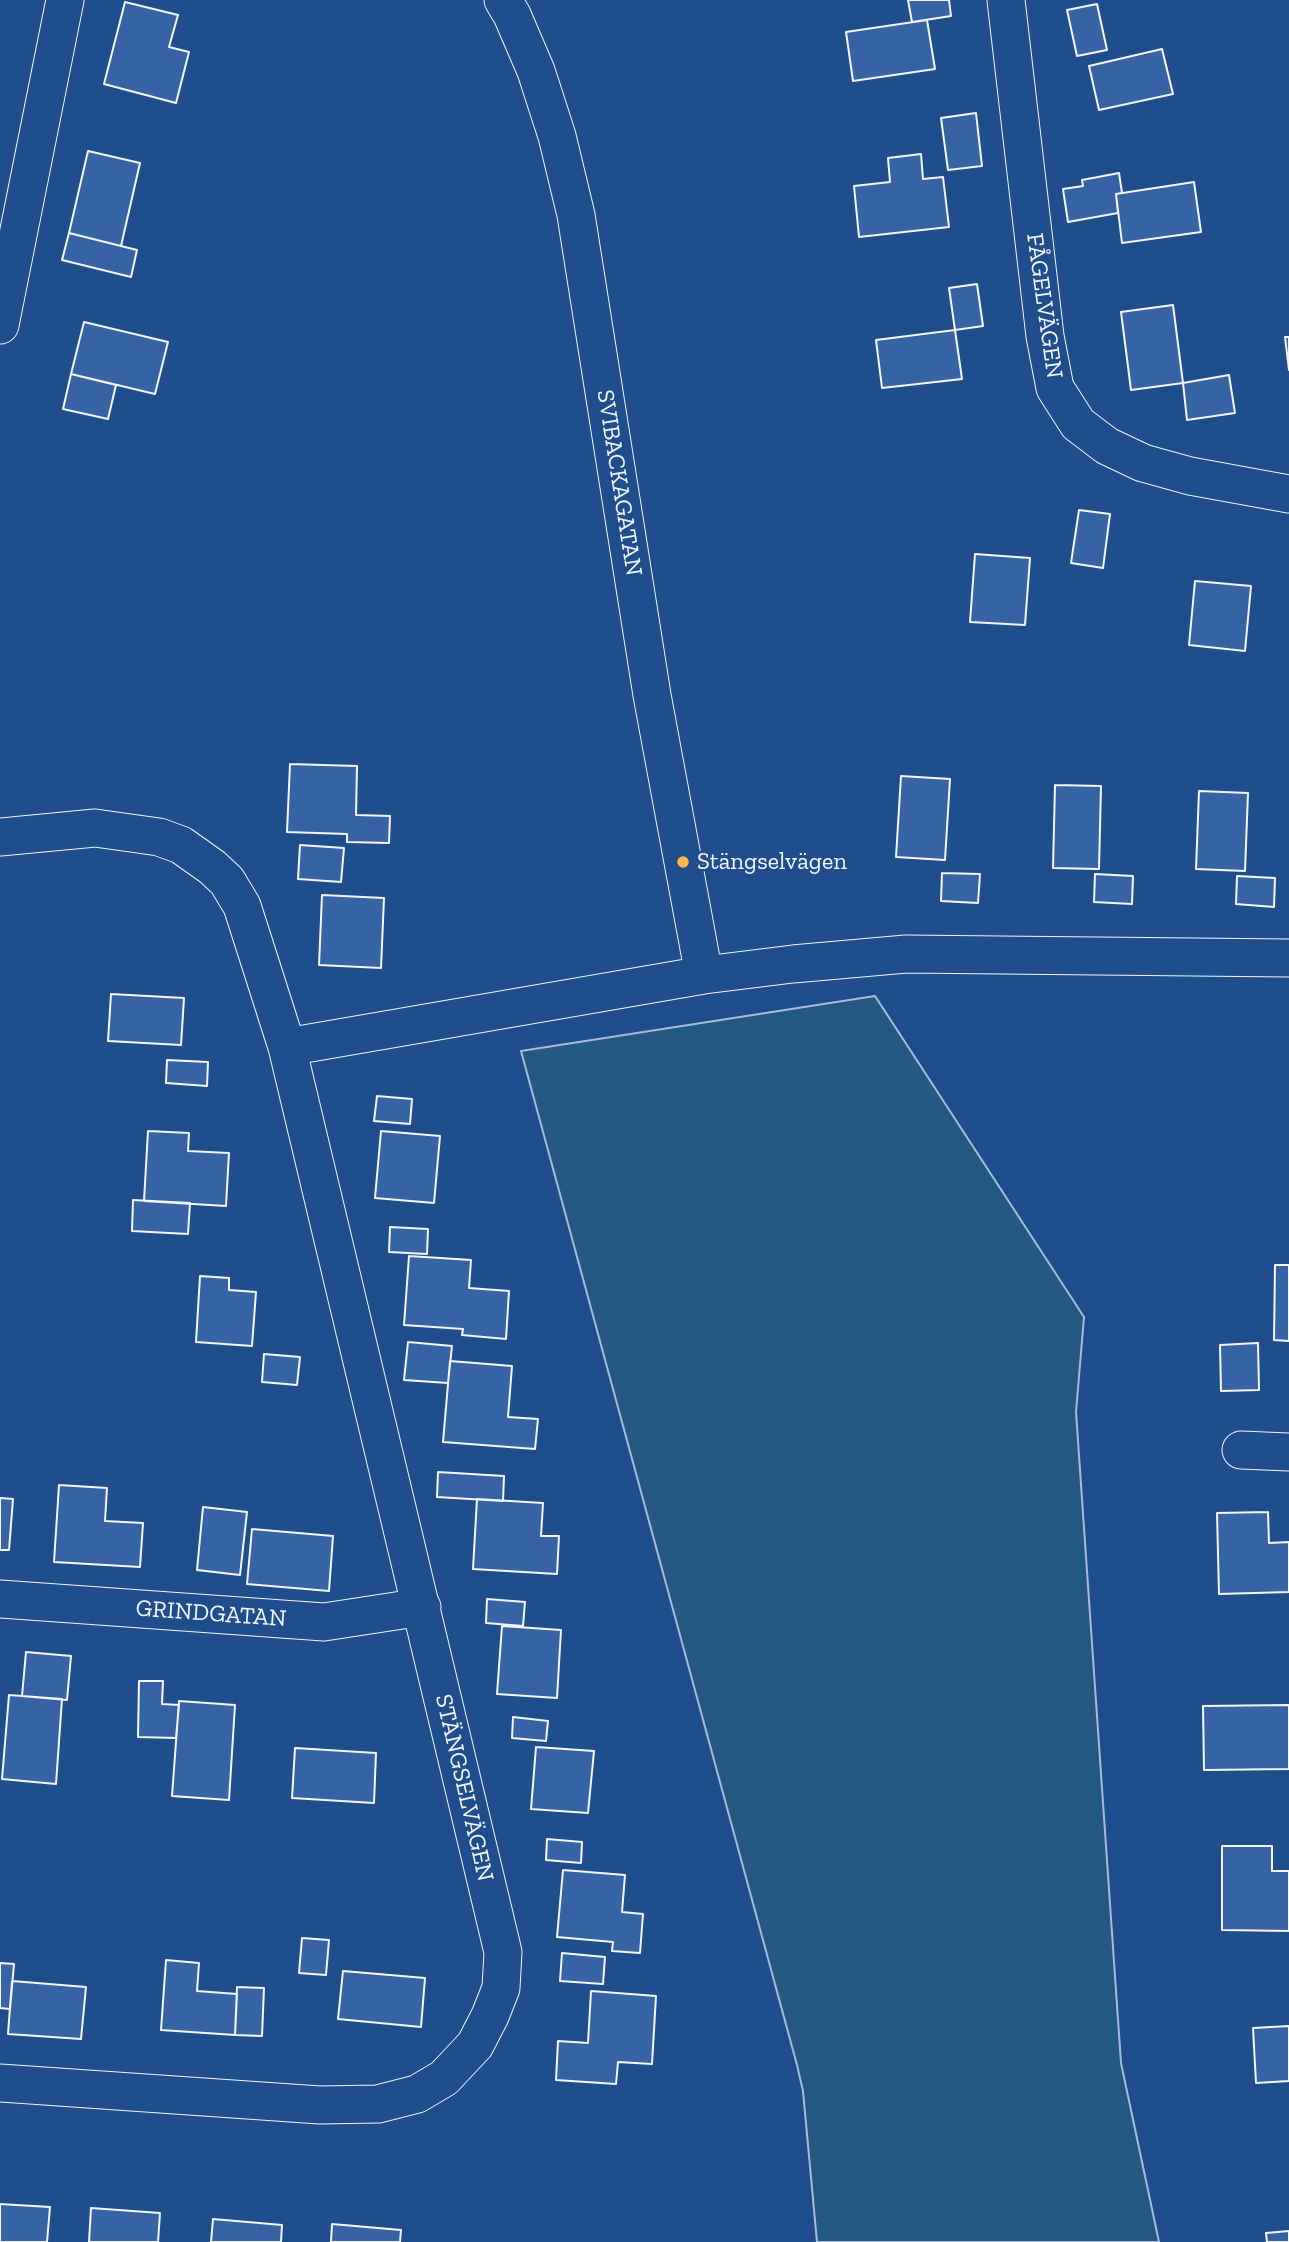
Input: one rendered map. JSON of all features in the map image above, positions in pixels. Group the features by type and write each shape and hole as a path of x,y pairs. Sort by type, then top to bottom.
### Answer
{"street":[{"path":"0,325 65,0"},
{"name":"SVIBACKAGATAN","path":"503,0 536,71 557,136 576,215 652,695 704,975"},
{"name":"FÅGELVÄGEN","path":"1006,0 1045,335 1055,388 1078,424 1107,446 1143,463 1190,476 1289,494"},
{"name":"STÄNGSELVÄGEN","path":"0,838 95,828 159,837 181,845 212,867 227,881 242,906 287,1047 503,1952 500,1988 491,2016 475,2045 444,2078 417,2094 378,2104 320,2105 0,2083"},
{"path":"287,1047 704,975 793,964 906,954 1289,958"},
{"path":"1241,1450 1289,1452"},
{"name":"GRINDGATAN","path":"0,1599 324,1622 422,1607"}],"shaded area":[{"path":"875,996 1084,1317 1076,1412 1121,2063 1159,2242 817,2242 803,2091 797,2065 521,1051"}],"building":[{"path":"908,0 949,0 951,16 912,22"},
{"path":"125,2 178,15 169,47 189,52 176,103 104,84"},
{"path":"1097,4 1107,50 1077,56 1067,10"},
{"path":"927,20 935,69 853,81 846,32"},
{"path":"1162,49 1173,94 1099,110 1089,66"},
{"path":"976,113 982,166 948,170 941,118"},
{"path":"88,151 140,163 121,246 69,233"},
{"path":"921,154 923,179 943,177 949,227 859,237 854,186 890,182 888,158"},
{"path":"1119,173 1122,193 1116,194 1118,213 1068,222 1063,189 1083,186 1082,180"},
{"path":"1194,182 1201,232 1122,243 1116,194"},
{"path":"69,233 137,250 131,277 62,260"},
{"path":"977,284 983,326 955,330 949,288"},
{"path":"1173,305 1183,383 1131,390 1121,312"},
{"path":"84,322 168,342 155,394 71,374"},
{"path":"955,330 962,379 882,388 876,340"},
{"path":"1285,337 1289,337 1289,370"},
{"path":"71,374 116,385 108,419 63,409"},
{"path":"1229,375 1235,413 1187,420 1183,383"},
{"path":"1079,510 1110,514 1103,568 1071,563"},
{"path":"975,554 1030,558 1025,625 970,622"},
{"path":"1195,581 1251,586 1245,651 1189,645"},
{"path":"290,764 357,766 356,815 390,816 389,843 347,842 347,834 287,832"},
{"path":"901,776 950,779 945,860 896,857"},
{"path":"1055,785 1101,786 1099,869 1053,868"},
{"path":"1199,791 1248,793 1245,871 1196,869"},
{"path":"300,845 344,848 341,882 298,879"},
{"path":"942,873 980,874 978,903 941,901"},
{"path":"1095,874 1133,876 1132,904 1094,902"},
{"path":"1237,876 1275,878 1274,907 1236,904"},
{"path":"322,895 384,898 381,968 319,965"},
{"path":"111,994 184,998 181,1045 108,1041"},
{"path":"167,1060 208,1062 207,1086 166,1083"},
{"path":"377,1096 412,1099 410,1124 374,1121"},
{"path":"148,1131 189,1133 188,1151 229,1153 226,1206 144,1201"},
{"path":"381,1131 440,1136 434,1203 375,1198"},
{"path":"133,1200 190,1203 188,1234 132,1231"},
{"path":"390,1227 428,1229 427,1254 389,1252"},
{"path":"409,1256 471,1260 469,1288 509,1291 506,1339 462,1335 463,1329 404,1325"},
{"path":"1275,1265 1289,1265 1289,1341 1274,1340"},
{"path":"200,1276 229,1278 229,1290 256,1292 252,1346 196,1342"},
{"path":"408,1342 452,1346 448,1383 404,1380"},
{"path":"1258,1343 1259,1390 1221,1391 1220,1345"},
{"path":"264,1354 300,1357 297,1385 262,1382"},
{"path":"450,1361 512,1366 508,1417 538,1419 535,1449 443,1442"},
{"path":"438,1472 504,1476 503,1501 437,1497"},
{"path":"59,1485 107,1488 105,1521 143,1523 140,1567 54,1562"},
{"path":"0,1498 13,1499 9,1550 0,1550"},
{"path":"477,1499 543,1503 541,1536 559,1536 557,1574 473,1569"},
{"path":"203,1507 247,1512 240,1575 197,1570"},
{"path":"1268,1512 1269,1543 1289,1542 1289,1592 1219,1594 1217,1513"},
{"path":"252,1529 333,1536 329,1591 247,1584"},
{"path":"487,1599 525,1602 523,1626 486,1623"},
{"path":"502,1626 561,1630 557,1698 497,1694"},
{"path":"26,1652 71,1656 67,1700 22,1696"},
{"path":"139,1681 163,1681 162,1704 179,1705 176,1738 138,1737"},
{"path":"9,1695 62,1699 56,1784 2,1779"},
{"path":"179,1701 235,1705 229,1800 172,1796"},
{"path":"1289,1705 1289,1769 1204,1770 1203,1706"},
{"path":"513,1717 548,1721 546,1741 512,1738"},
{"path":"536,1747 594,1751 588,1813 531,1809"},
{"path":"295,1748 376,1753 374,1803 292,1798"},
{"path":"547,1839 582,1842 581,1863 546,1860"},
{"path":"1222,1846 1272,1846 1272,1871 1289,1871 1289,1931 1222,1930"},
{"path":"563,1870 625,1875 622,1912 643,1914 640,1953 612,1951 613,1942 557,1937"},
{"path":"302,1938 329,1940 326,1975 299,1973"},
{"path":"562,1953 605,1957 603,1984 560,1981"},
{"path":"166,1960 199,1963 197,1991 237,1994 235,2035 161,2030"},
{"path":"0,1963 14,1964 10,2009 0,2008"},
{"path":"343,1971 425,1978 421,2027 338,2019"},
{"path":"12,1981 86,1987 81,2039 8,2034"},
{"path":"237,1987 264,1988 262,2036 235,2035"},
{"path":"591,1991 656,1996 652,2064 618,2062 616,2084 556,2080 558,2041 588,2043"},
{"path":"1289,2026 1289,2081 1256,2083 1253,2028"},
{"path":"0,2204 50,2207 47,2242 0,2242"},
{"path":"91,2208 160,2213 158,2242 89,2242"},
{"path":"213,2219 282,2225 281,2242 211,2242"},
{"path":"332,2224 401,2230 400,2242 331,2242"},
{"path":"1289,2231 1289,2242 1267,2242 1266,2233"}],"place":[{"name":"Stängselvägen","path":"683,862"}]}
